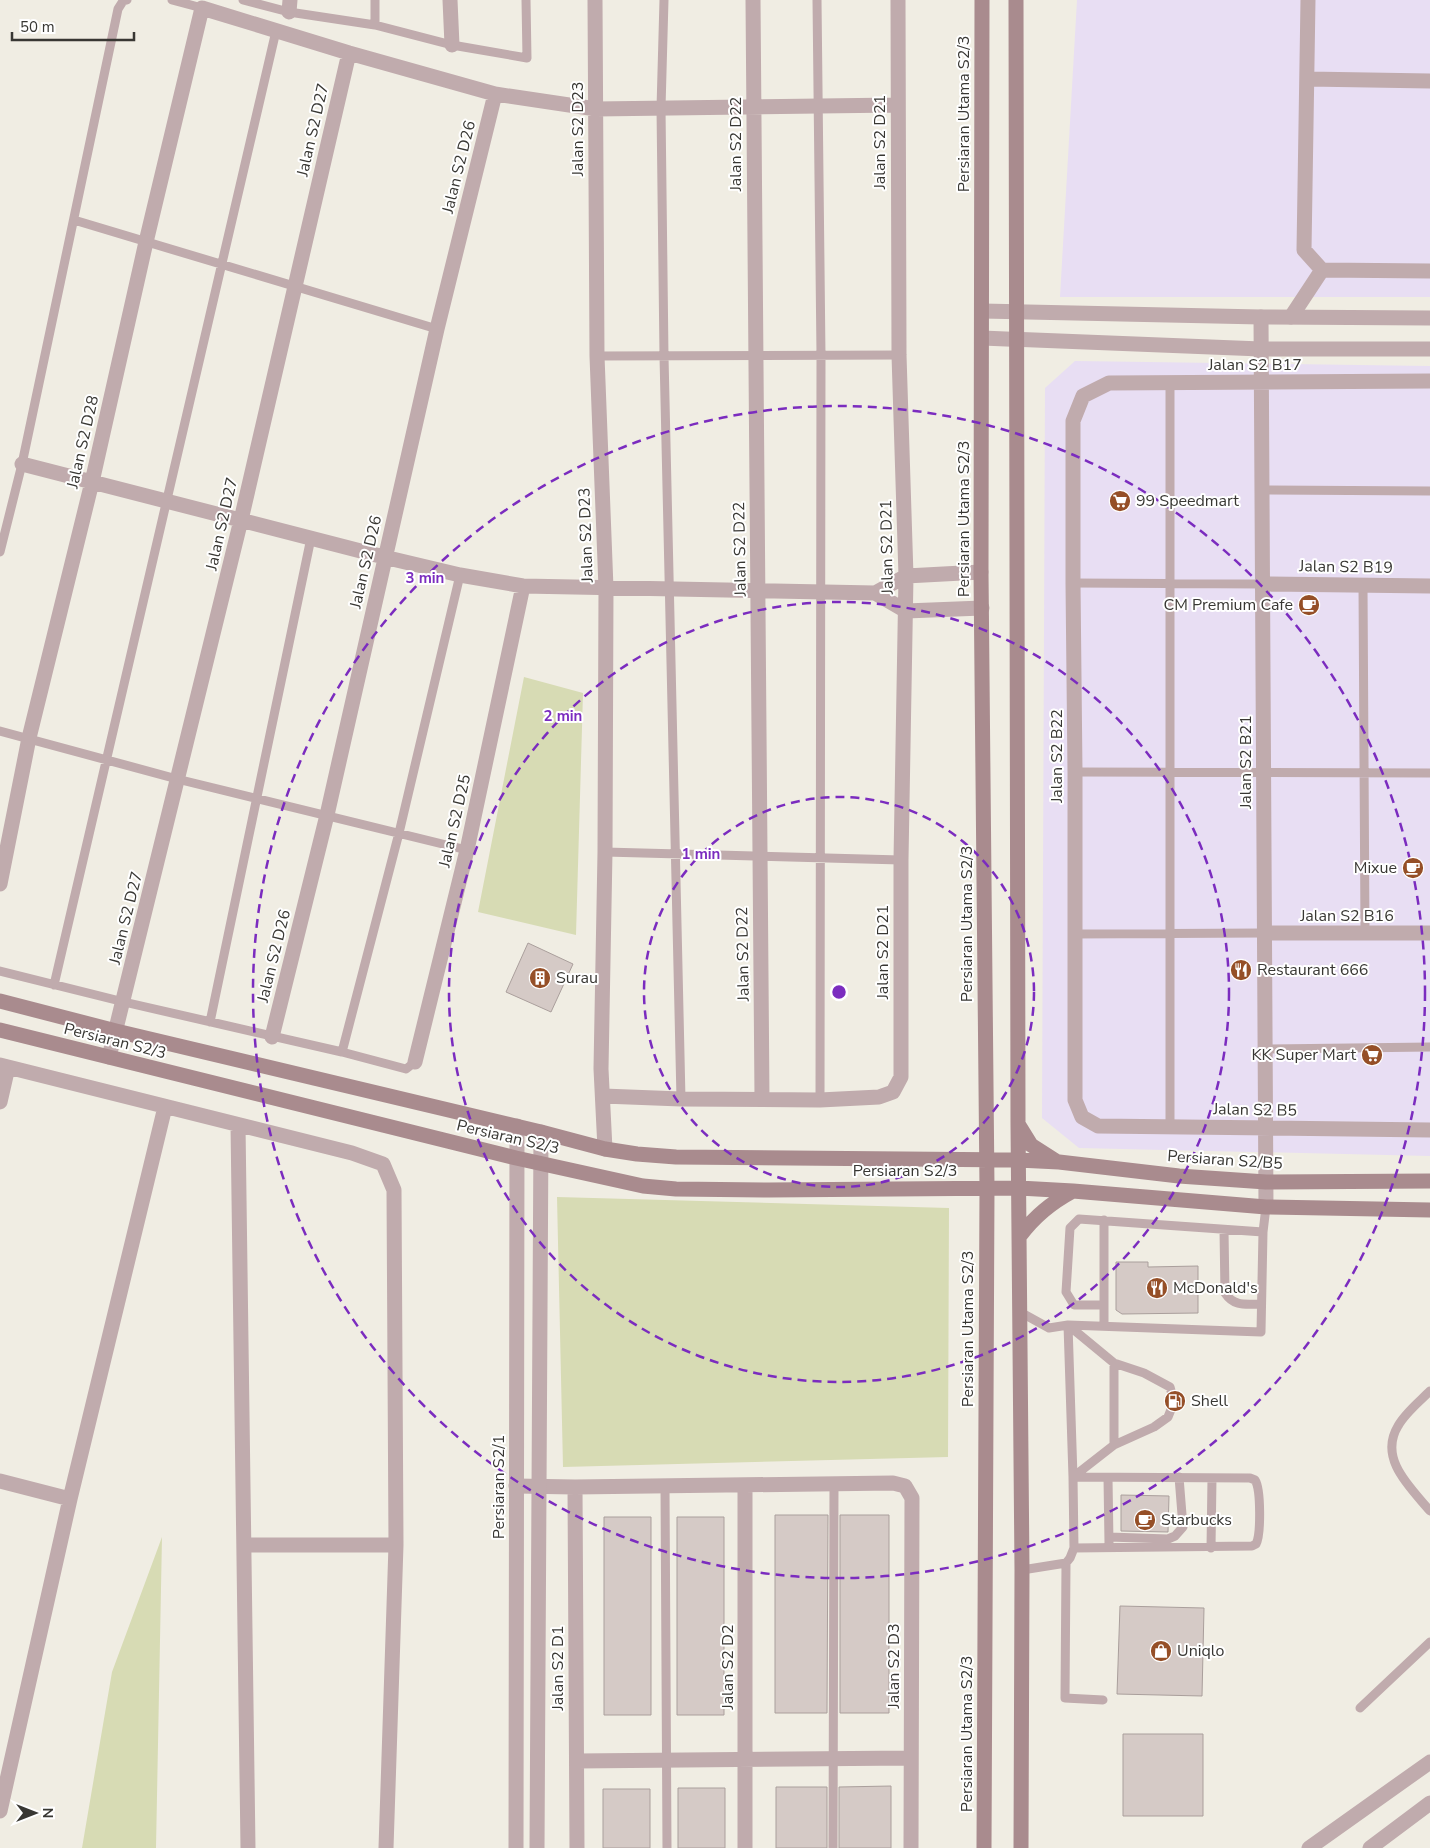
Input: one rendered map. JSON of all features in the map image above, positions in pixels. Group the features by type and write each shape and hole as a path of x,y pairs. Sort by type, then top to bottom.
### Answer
{"main road":[{"name":"Persiaran Utama S2/3","path":"982,0 982,608 987,1188 984,1848"},
{"path":"1016,0 1018,1160 1022,1570 1021,1848"},
{"name":"Persiaran S2/B5","path":"0,1001 116,1031 542,1132 605,1149 637,1154 716,1158 861,1157 1018,1160 1059,1162 1180,1176 1266,1182 1430,1182"},
{"name":"Persiaran S2/3","path":"0,1030 516,1158 643,1186 676,1189 1019,1188"},
{"path":"1018,1122 1031,1144 1059,1162"},
{"path":"1019,1188 1266,1208 1430,1210"},
{"path":"1020,1237 1031,1221 1043,1210 1073,1191"}],"street":[{"path":"450,0 452,45"},
{"name":"Jalan S2 D23","path":"595,0 597,356 606,588 605,852 601,1069 605,1149"},
{"name":"Jalan S2 D22","path":"753,0 762,1098"},
{"name":"Jalan S2 D21","path":"820,1100 879,1097 893,1092 901,1077 900,860 906,576 899,354 898,0"},
{"path":"1308,0 1304,250 1322,270 1430,271"},
{"path":"202,8 349,53 495,94 596,109 897,105"},
{"name":"Jalan S2 D28","path":"0,884 29,738 92,482 146,242 202,8"},
{"name":"Jalan S2 D27","path":"109,1058 241,520 349,53"},
{"path":"1308,80 1430,81"},
{"name":"Jalan S2 D26","path":"272,1037 327,815 436,328 495,94"},
{"path":"1291,317 1322,270"},
{"path":"982,311 1261,317 1430,318"},
{"name":"Jalan S2 B21","path":"1261,317 1266,1208"},
{"path":"982,338 1262,349 1430,348"},
{"name":"Jalan S2 B17","path":"1083,396 1109,383 1430,381"},
{"name":"Jalan S2 B22","path":"1082,1117 1074,1100 1073,421 1083,396"},
{"path":"22,464 384,558 523,586 875,593 906,611 982,608"},
{"path":"875,593 906,576 982,572"},
{"name":"Jalan S2 B19","path":"1262,584 1430,586"},
{"name":"Jalan S2 D25","path":"415,1062 467,850 523,586"},
{"name":"Jalan S2 B16","path":"1264,934 1430,933"},
{"path":"0,1102 4,1066 352,1153 383,1164 394,1190 396,1545 386,1848"},
{"path":"603,1096 681,1099 762,1098 820,1100"},
{"path":"0,1811 70,1498 165,1106"},
{"name":"Jalan S2 B5","path":"1082,1117 1098,1126 1430,1130"},
{"path":"238,1125 248,1848"},
{"name":"Persiaran S2/1","path":"516,1848 517,1126"},
{"path":"537,1848 542,1132"},
{"path":"0,1481 70,1498"},
{"name":"Jalan S2 D3","path":"834,1484 893,1483 904,1486 912,1498 911,1848"},
{"path":"516,1486 834,1484"},
{"name":"Jalan S2 D2","path":"745,1485 745,1848"},
{"name":"Jalan S2 D1","path":"575,1487 577,1848"},
{"path":"244,1546 396,1545"},
{"path":"576,1761 666,1762 911,1758"},
{"path":"1309,1848 1430,1762"},
{"path":"1370,1848 1430,1803"}],"lane":[{"path":"0,552 22,464 118,10 123,1 127,0"},
{"path":"172,0 202,8"},
{"path":"243,0 289,6 452,45 527,58 526,0"},
{"path":"375,0 375,26"},
{"path":"664,0 661,108 664,356 681,1099"},
{"path":"816,0 822,355 820,1100"},
{"path":"54,985 276,31"},
{"path":"74,220 436,328"},
{"path":"597,356 899,354"},
{"path":"1170,383 1170,1126"},
{"path":"1262,490 1430,491"},
{"path":"210,1022 311,538"},
{"path":"342,1052 399,833 460,574"},
{"path":"1073,583 1262,584"},
{"path":"1363,585 1364,933"},
{"path":"0,732 29,738 177,779 467,850"},
{"path":"1075,772 1430,773"},
{"path":"605,852 900,860"},
{"path":"1074,934 1264,934"},
{"path":"0,971 124,1002 342,1052 406,1069 415,1062"},
{"path":"1265,1049 1430,1047"},
{"path":"1020,1312 1049,1328 1068,1325 1261,1332 1262,1232 1266,1208"},
{"path":"1104,1305 1074,1305 1066,1292 1070,1228 1079,1219 1262,1232"},
{"path":"1104,1220 1104,1326"},
{"path":"1224,1230 1225,1293 1229,1300 1236,1303 1262,1304"},
{"path":"1068,1325 1114,1363 1144,1373 1170,1387 1174,1402 1168,1417 1154,1427 1114,1445 1073,1477"},
{"path":"1068,1325 1074,1550 1066,1563 1065,1698 1103,1700"},
{"path":"1114,1363 1114,1445"},
{"path":"1430,1392 1397,1427 1393,1441 1393,1458 1398,1473 1430,1511"},
{"path":"1073,1477 1250,1478 1255,1480 1258,1488 1258,1536 1256,1544 1252,1546 1074,1550"},
{"path":"1109,1537 1168,1539 1175,1536 1183,1527 1180,1477"},
{"path":"1108,1478 1109,1548"},
{"path":"1211,1548 1212,1478"},
{"path":"833,1848 834,1484"},
{"path":"665,1486 667,1848"},
{"path":"1022,1570 1066,1563"},
{"path":"1360,1708 1430,1642"}],"shaded area":[{"path":"1077,0 1430,0 1430,297 1060,297"},
{"path":"1075,361 1430,366 1430,1156 1079,1148 1042,1118 1045,388"}],"green space":[{"path":"524,677 583,693 576,935 478,912"},
{"path":"557,1197 949,1208 948,1457 563,1467"},
{"path":"162,1537 156,1848 82,1848 112,1672"}],"building":[{"name":"Surau","path":"528,943 573,964 551,1012 506,992"},
{"name":"McDonald's","path":"1116,1262 1148,1262 1148,1267 1198,1266 1198,1313 1122,1314 1116,1310"},
{"name":"Starbucks","path":"1121,1495 1169,1496 1168,1532 1121,1531"},
{"path":"775,1515 828,1515 827,1713 775,1713"},
{"path":"840,1515 889,1515 889,1713 840,1713"},
{"path":"604,1517 651,1517 651,1715 604,1715"},
{"path":"677,1517 724,1517 724,1715 677,1715"},
{"name":"Uniqlo","path":"1120,1606 1204,1608 1202,1696 1117,1694"},
{"path":"1123,1734 1203,1734 1203,1816 1123,1816"},
{"path":"891,1786 891,1848 839,1848 839,1787"},
{"path":"776,1787 827,1787 827,1848 776,1848"},
{"path":"678,1788 725,1788 725,1848 678,1848"},
{"path":"603,1789 650,1789 650,1848 603,1848"}],"place":[{"name":"99 Speedmart","path":"1120,501"},
{"name":"CM Premium Cafe","path":"1309,605"},
{"name":"Mixue","path":"1413,868"},
{"name":"Restaurant 666","path":"1241,970"},
{"name":"Surau","path":"540,978"},
{"name":"KK Super Mart","path":"1372,1055"},
{"name":"McDonald's","path":"1157,1288"},
{"name":"Shell","path":"1175,1401"},
{"name":"Starbucks","path":"1145,1520"},
{"name":"Uniqlo","path":"1161,1651"}]}
